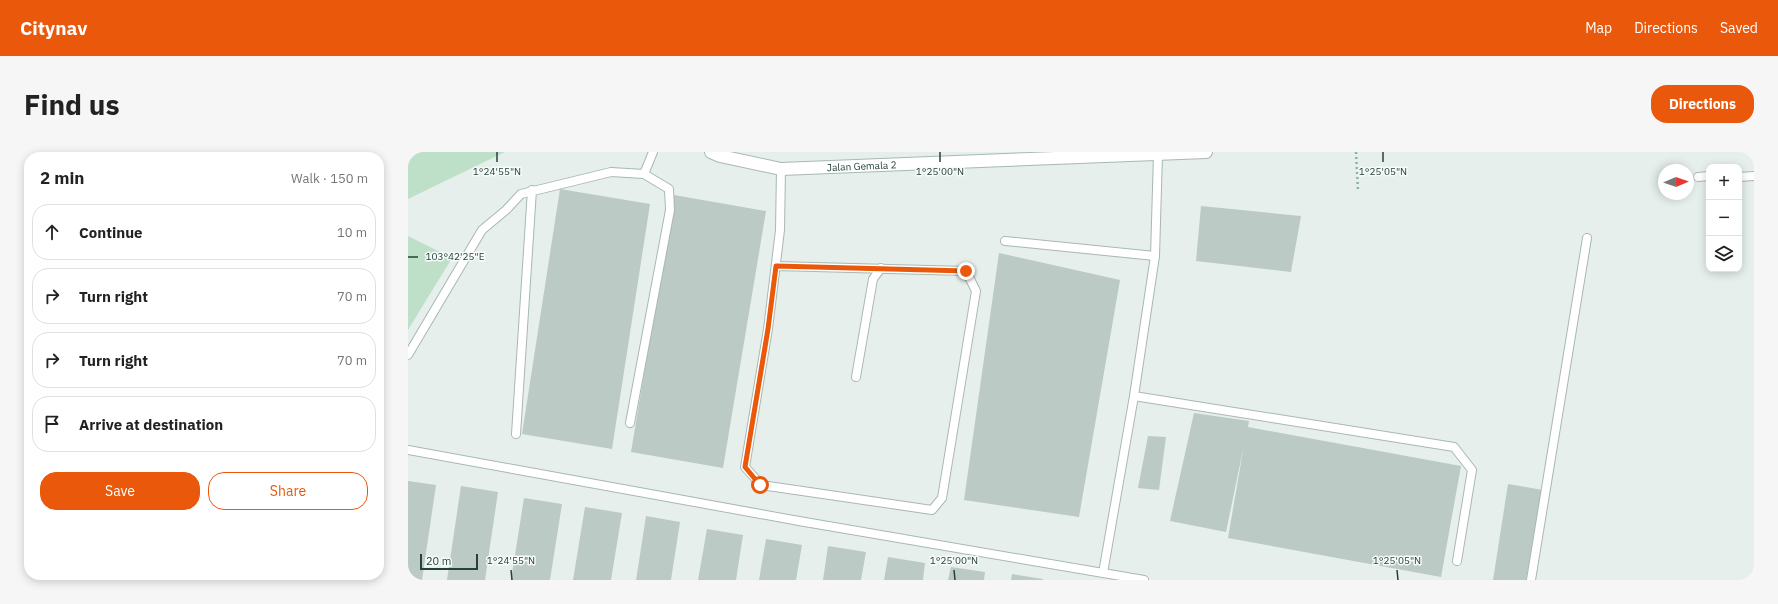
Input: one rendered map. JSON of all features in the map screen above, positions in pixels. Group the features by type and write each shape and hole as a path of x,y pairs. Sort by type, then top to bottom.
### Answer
{"street":[{"name":"Jalan Gemala 2","path":"711,152 720,156 781,169 1206,152"}],"lane":[{"path":"644,174 653,152"},
{"path":"1103,573 1134,396 1155,256 1158,154"},
{"path":"776,266 966,271 976,291 942,498 932,510 760,485 745,467 768,329 776,266 780,230 781,169"},
{"path":"408,355 482,230 506,210 521,194 532,190 611,172 644,174 669,189 670,210 630,423"},
{"path":"1698,177 1706,176"},
{"path":"1742,176 1754,176"},
{"path":"516,434 532,190"},
{"path":"1531,580 1588,238"},
{"path":"1005,241 1155,256"},
{"path":"856,377 873,279 881,268"},
{"path":"1134,396 1454,447 1472,470 1457,561"},
{"path":"408,450 799,521 1144,580"}],"path":[{"path":"1356,152 1358,192"}],"green space":[{"path":"408,152 505,152 408,199"},
{"path":"408,236 452,258 408,330"}],"building":[{"path":"560,189 650,204 612,449 522,434"},
{"path":"674,195 766,211 723,468 631,452"},
{"path":"1201,206 1301,216 1291,272 1196,261"},
{"path":"999,253 1120,280 1079,517 964,500"},
{"path":"1194,413 1249,421 1248,427 1461,466 1441,577 1228,538 1244,445 1226,532 1170,521"},
{"path":"1148,436 1166,437 1159,490 1138,488"},
{"path":"408,481 436,485 422,580 408,580"},
{"path":"1508,484 1543,490 1526,580 1493,580"},
{"path":"461,486 498,492 485,580 447,580"},
{"path":"524,498 562,504 550,580 511,580"},
{"path":"585,507 622,513 611,580 573,580"},
{"path":"646,516 680,522 671,580 636,580"},
{"path":"707,529 743,535 736,580 698,580"},
{"path":"766,539 802,545 796,580 759,580"},
{"path":"828,546 866,552 861,580 823,580"},
{"path":"888,557 925,563 923,580 884,580"},
{"path":"951,567 985,572 984,580 948,580"},
{"path":"1012,574 1043,579 1043,580 1011,580"}],"route":[{"path":"760,485 745,467 768,329 776,266 966,271"}]}
